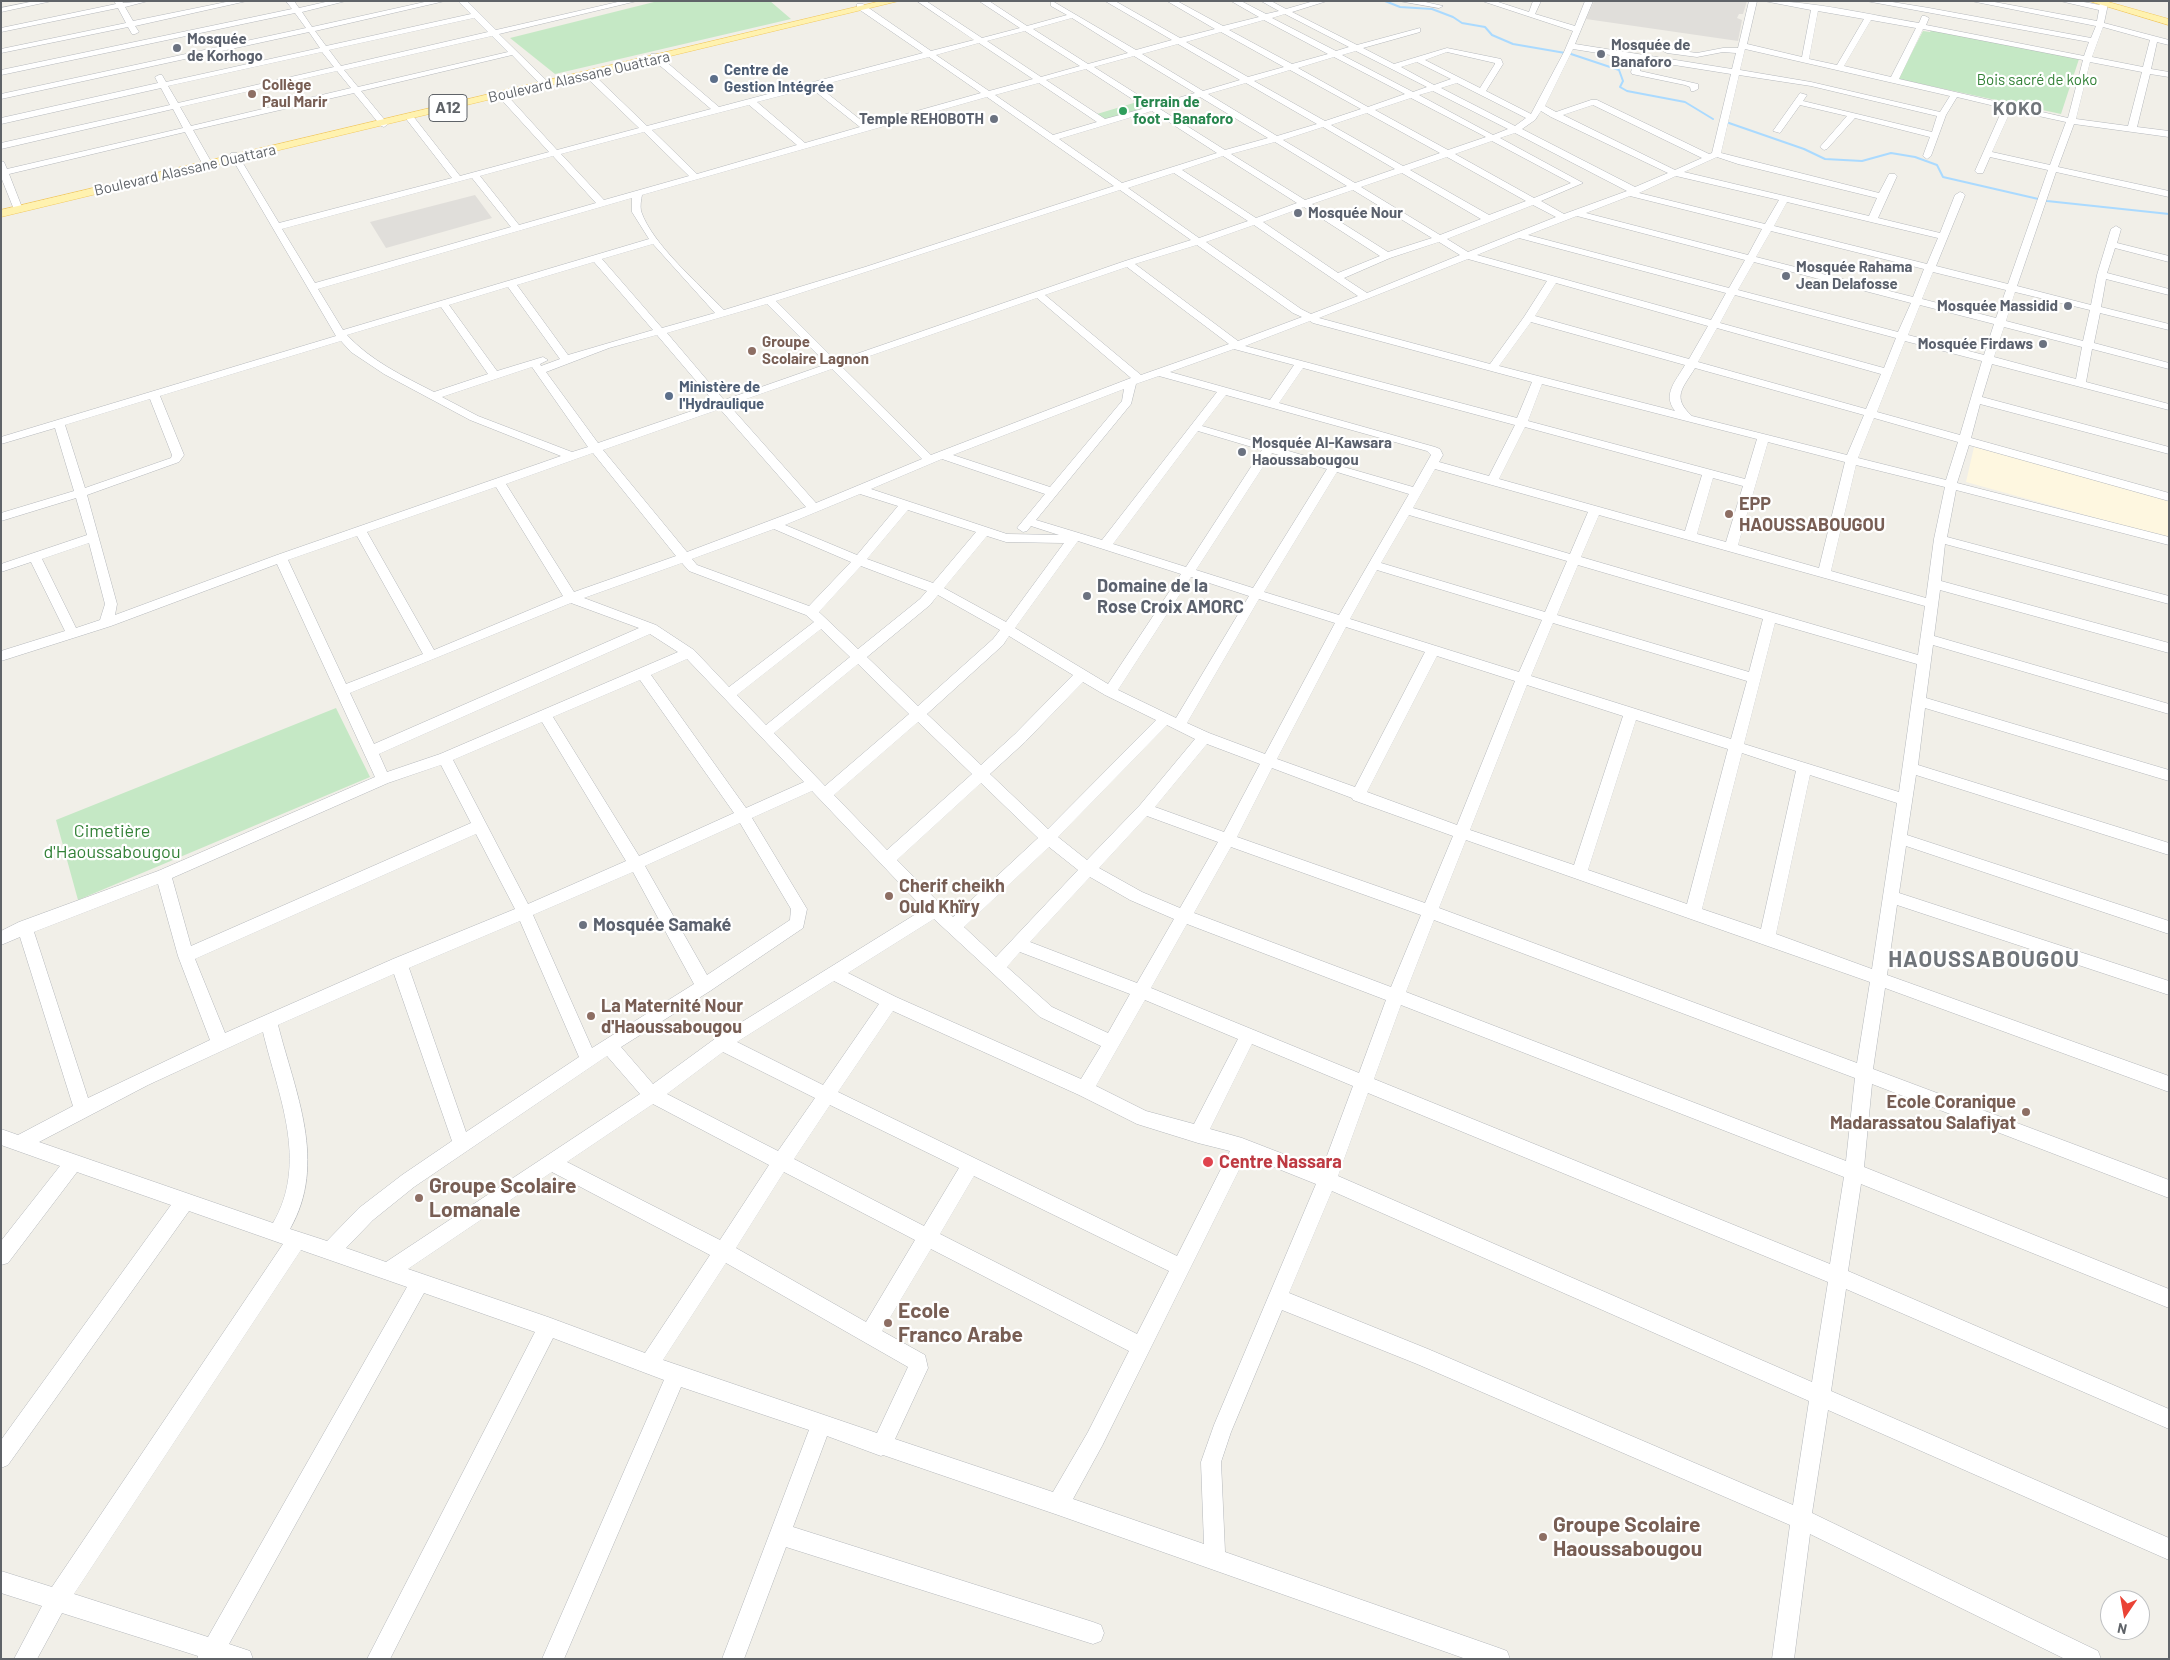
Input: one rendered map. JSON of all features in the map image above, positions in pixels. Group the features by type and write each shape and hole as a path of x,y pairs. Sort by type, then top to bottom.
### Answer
{"main road":[{"name":"Boulevard Alassane Ouattara","path":"861,8 882,1"},
{"name":"Boulevard Alassane Ouattara","path":"1,210 17,208 235,157 894,1"},
{"path":"2100,3 2169,21"},
{"name":"Boulevard Alassane Ouattara","path":"382,122 410,118 437,109 589,75 655,57"},
{"name":"Boulevard Alassane Ouattara","path":"1,214 17,208"}],"street":[{"path":"1,10 48,1"},
{"path":"1,30 119,4 144,1"},
{"path":"1,51 242,1"},
{"path":"290,1 339,69 382,122"},
{"path":"1,97 298,11 342,1"},
{"path":"1,73 147,54 311,29 441,1"},
{"path":"462,1 544,84"},
{"path":"581,1 592,10"},
{"path":"1,146 633,1"},
{"path":"921,1 1105,123"},
{"path":"983,1 1387,256"},
{"path":"1113,3 1132,1"},
{"path":"1171,1 1562,217"},
{"path":"1235,1 1578,183 1439,239 1387,256 1337,276"},
{"path":"1265,1 1632,192 2169,327"},
{"path":"313,287 866,128 1323,1"},
{"path":"1403,1 1439,6"},
{"path":"1486,1 1508,5 1531,15 1578,30"},
{"path":"1531,15 1537,1"},
{"path":"1,656 106,623 360,530 1515,130 1532,118 1540,107 1569,51 1589,1"},
{"path":"342,690 431,656 571,598 774,525 1135,380 1236,346 1366,297 1562,217 1632,192 1712,156 1737,72 1754,1"},
{"path":"1768,1 1870,16 2169,75"},
{"path":"1870,1 1929,10 2094,41"},
{"path":"1894,80 1933,1"},
{"path":"1975,1 2100,24 2169,43"},
{"path":"1783,1659 1854,1172 1864,1073 1877,979 1892,897 1933,604 1940,539 1951,485 1988,359 2041,199 2071,120 2087,59 2100,24 2100,3 2064,1"},
{"path":"1113,3 1488,219"},
{"path":"119,4 207,163"},
{"path":"1054,4 1468,256 1552,281 1886,372"},
{"path":"861,8 1122,186 1297,311 1326,324 2169,541"},
{"path":"1804,61 1815,8"},
{"path":"1,121 476,16"},
{"path":"277,227 1073,16"},
{"path":"1839,68 1870,16"},
{"path":"1052,138 1417,30"},
{"path":"2132,129 2154,39"},
{"path":"1658,50 1697,54 1743,49 1804,61 1817,75"},
{"path":"1394,67 1450,50 1498,60 1499,64 1481,92"},
{"path":"1569,51 1640,56 1737,72 1817,75 1942,115"},
{"path":"17,208 2,169 188,129 512,53"},
{"path":"1640,56 1635,72 1687,83 1695,86 1694,89"},
{"path":"655,57 718,111"},
{"path":"1418,60 1532,118"},
{"path":"1777,131 1817,75 1839,68 2071,120 2169,134"},
{"path":"589,75 648,129 695,177"},
{"path":"433,396 495,376 537,366 563,356 673,329 769,300 1225,153 1323,125 1431,87 1457,80"},
{"path":"813,86 866,128"},
{"path":"1927,156 1942,115 1955,94"},
{"path":"502,95 602,204"},
{"path":"751,102 803,146"},
{"path":"1554,115 1594,102 1712,156 1883,197"},
{"path":"1799,102 1934,135"},
{"path":"1980,171 2008,106"},
{"path":"1540,107 1675,173 1942,236"},
{"path":"1824,147 1853,115"},
{"path":"410,118 458,179"},
{"path":"1988,154 2169,194"},
{"path":"235,157 341,336 361,354 474,418 573,456"},
{"path":"1176,170 1255,221 1366,297"},
{"path":"474,175 517,228"},
{"path":"1872,220 1892,176"},
{"path":"638,193 636,212 654,241 722,314"},
{"path":"1824,573 1851,460 1960,195"},
{"path":"1688,418 1674,402 1674,395 1784,199"},
{"path":"1575,213 2169,366"},
{"path":"2080,384 2094,308 2116,229"},
{"path":"1518,235 2169,408"},
{"path":"1,441 154,395 443,303 654,241"},
{"path":"2111,244 2169,259"},
{"path":"596,258 814,508"},
{"path":"1128,263 1236,346 1300,365 1749,484"},
{"path":"2102,275 2169,292"},
{"path":"1492,368 1529,318 1552,281"},
{"path":"511,284 563,356"},
{"path":"1038,294 1135,380"},
{"path":"769,300 930,461"},
{"path":"443,303 495,376"},
{"path":"1529,318 1871,412 2169,497"},
{"path":"1272,405 1300,365"},
{"path":"537,366 596,449 683,557 696,569 816,617 1048,838 1088,869 1136,896 1183,916 1854,1172 2169,1299"},
{"path":"1085,1090 1110,1043 1227,841 1342,622 1437,455 1436,451 1431,449 1223,392 1158,372"},
{"path":"1014,539 1127,402 1135,380"},
{"path":"1492,481 1521,424 1538,380"},
{"path":"1106,546 1223,392"},
{"path":"1,517 81,493 175,460 178,455 154,395"},
{"path":"1976,398 2169,452"},
{"path":"59,423 94,537 112,604 106,623"},
{"path":"1194,428 1417,492"},
{"path":"1731,547 1763,438"},
{"path":"1110,692 1269,449"},
{"path":"942,456 1052,492"},
{"path":"1432,464 1933,604"},
{"path":"953,927 1171,722 1256,594 1334,468"},
{"path":"1690,536 1709,473"},
{"path":"500,483 571,598 652,628 690,653 935,910 996,967 1046,1012 1110,1043"},
{"path":"861,490 984,531 1014,539 1078,539"},
{"path":"728,695 816,617 859,561 906,505"},
{"path":"1406,510 1925,662"},
{"path":"1215,1560 1211,1462 1233,1400 1327,1180 1396,996 1523,679 1595,510"},
{"path":"1028,521 1078,539 1106,546 1905,800"},
{"path":"774,525 826,549 936,589 1008,629 1110,692 1204,737 1358,796 1767,938 2169,1084"},
{"path":"360,530 431,656"},
{"path":"765,733 858,659 925,602 984,531"},
{"path":"1,568 94,537"},
{"path":"10,1141 220,1042 399,964 636,864 743,816 819,790 866,761 994,645 1078,539"},
{"path":"1940,539 2169,600"},
{"path":"35,557 72,634"},
{"path":"281,558 383,779"},
{"path":"1374,565 1753,678"},
{"path":"1935,584 2169,648"},
{"path":"1693,913 1770,617"},
{"path":"370,752 652,628"},
{"path":"1928,639 2169,709"},
{"path":"1358,796 1433,650"},
{"path":"1,938 25,927 163,875 383,779 445,758 690,653"},
{"path":"329,1252 381,1201 609,1046 704,986 797,923 799,910 743,816 644,674"},
{"path":"888,859 1020,738 1081,675"},
{"path":"1919,701 2169,776"},
{"path":"1579,874 1631,713"},
{"path":"545,716 636,864 704,986"},
{"path":"996,967 1145,809 1204,737"},
{"path":"445,758 524,912 589,1060"},
{"path":"1767,938 1804,768"},
{"path":"1910,768 2169,848"},
{"path":"1145,809 1227,841 1431,912 2169,1189"},
{"path":"186,956 479,826"},
{"path":"1900,838 2169,928"},
{"path":"163,875 186,956 220,1042"},
{"path":"1892,897 2169,988"},
{"path":"387,1272 652,1095 722,1042 935,910"},
{"path":"25,927 82,1108"},
{"path":"1018,944 1140,991 1839,1277 2169,1419"},
{"path":"399,964 462,1145"},
{"path":"833,973 890,1002 1143,1118 1242,1146 1327,1180 2169,1548"},
{"path":"648,1365 724,1252 781,1162 890,1002"},
{"path":"269,1021 301,1155 300,1177 296,1197 277,1234"},
{"path":"1198,1134 1248,1036"},
{"path":"722,1042 826,1096 1180,1267"},
{"path":"609,1046 652,1095 1141,1348"},
{"path":"10,1141 419,1284 548,1327 676,1375 881,1446 1058,1504 1499,1659"},
{"path":"1058,1504 1095,1439 1242,1146"},
{"path":"1,1256 74,1162"},
{"path":"552,1163 724,1252 918,1362 918,1368 881,1446"},
{"path":"870,1335 970,1166"},
{"path":"1,1458 185,1201"},
{"path":"24,1659 57,1600 297,1240"},
{"path":"210,1654 419,1284"},
{"path":"1276,1298 1421,1356 1802,1519 2090,1659"},
{"path":"378,1659 548,1327"},
{"path":"553,1659 676,1375"},
{"path":"733,1659 821,1425"},
{"path":"780,1534 1093,1633"},
{"path":"1,1582 210,1654 242,1659"}],"shaded area":[{"path":"1594,1 1747,1 1743,14 1739,14 1737,18 1742,20 1738,41 1586,19"},
{"path":"475,195 492,218 386,248 370,222"},
{"path":"1974,447 2169,499 2169,538 1966,482"}],"green space":[{"path":"658,1 770,1 791,19 555,74 510,38"},
{"name":"Bois sacré de koko","path":"1931,30 2079,59 2061,114 1898,79 1923,31 1930,32"},
{"name":"Terrain de foot - Banaforo","path":"1137,102 1149,108 1106,120 1097,114"},
{"name":"Cimetière d'Haoussabougou","path":"336,708 370,777 78,900 56,820"}],"waterway":[{"path":"1385,1 1400,7 1432,9 1453,17 1462,23 1485,27 1492,35 1513,44 1571,54 1619,70 1623,81 1620,87 1627,91 1685,102 1713,119"},
{"path":"1729,123 1804,149 1825,159 1862,161 1891,153 1915,157 1937,165 1943,177 2047,201 2169,214"}],"place":[{"name":"Mosquée de Korhogo","path":"177,48"},
{"name":"Mosquée de Banaforo","path":"1601,54"},
{"name":"Centre de Gestion Intégrée","path":"714,79"},
{"name":"Collège Paul Marir","path":"252,94"},
{"name":"Terrain de foot - Banaforo","path":"1123,111"},
{"name":"Temple REHOBOTH","path":"994,119"},
{"name":"Mosquée Nour","path":"1298,213"},
{"name":"Mosquée Rahama Jean Delafosse","path":"1786,276"},
{"name":"Mosquée Massidid","path":"2068,306"},
{"name":"Mosquée Firdaws","path":"2043,344"},
{"name":"Groupe Scolaire Lagnon","path":"752,351"},
{"name":"Ministère de l'Hydraulique","path":"669,396"},
{"name":"Mosquée Al-Kawsara Haoussabougou","path":"1242,452"},
{"name":"EPP HAOUSSABOUGOU","path":"1729,514"},
{"name":"Domaine de la Rose Croix AMORC","path":"1087,596"},
{"name":"Cherif cheikh Ould Khïry","path":"889,896"},
{"name":"Mosquée Samaké","path":"583,925"},
{"name":"La Maternité Nour d'Haoussabougou","path":"591,1016"},
{"name":"Ecole Coranique Madarassatou Salafiyat","path":"2026,1112"},
{"name":"Centre Nassara","path":"1208,1162"},
{"name":"Groupe Scolaire Lomanale","path":"419,1198"},
{"name":"Ecole Franco Arabe","path":"888,1323"},
{"name":"Groupe Scolaire Haoussabougou","path":"1543,1537"}],"district":[{"name":"KOKO","path":"2018,109"},
{"name":"HAOUSSABOUGOU","path":"1984,960"}]}
